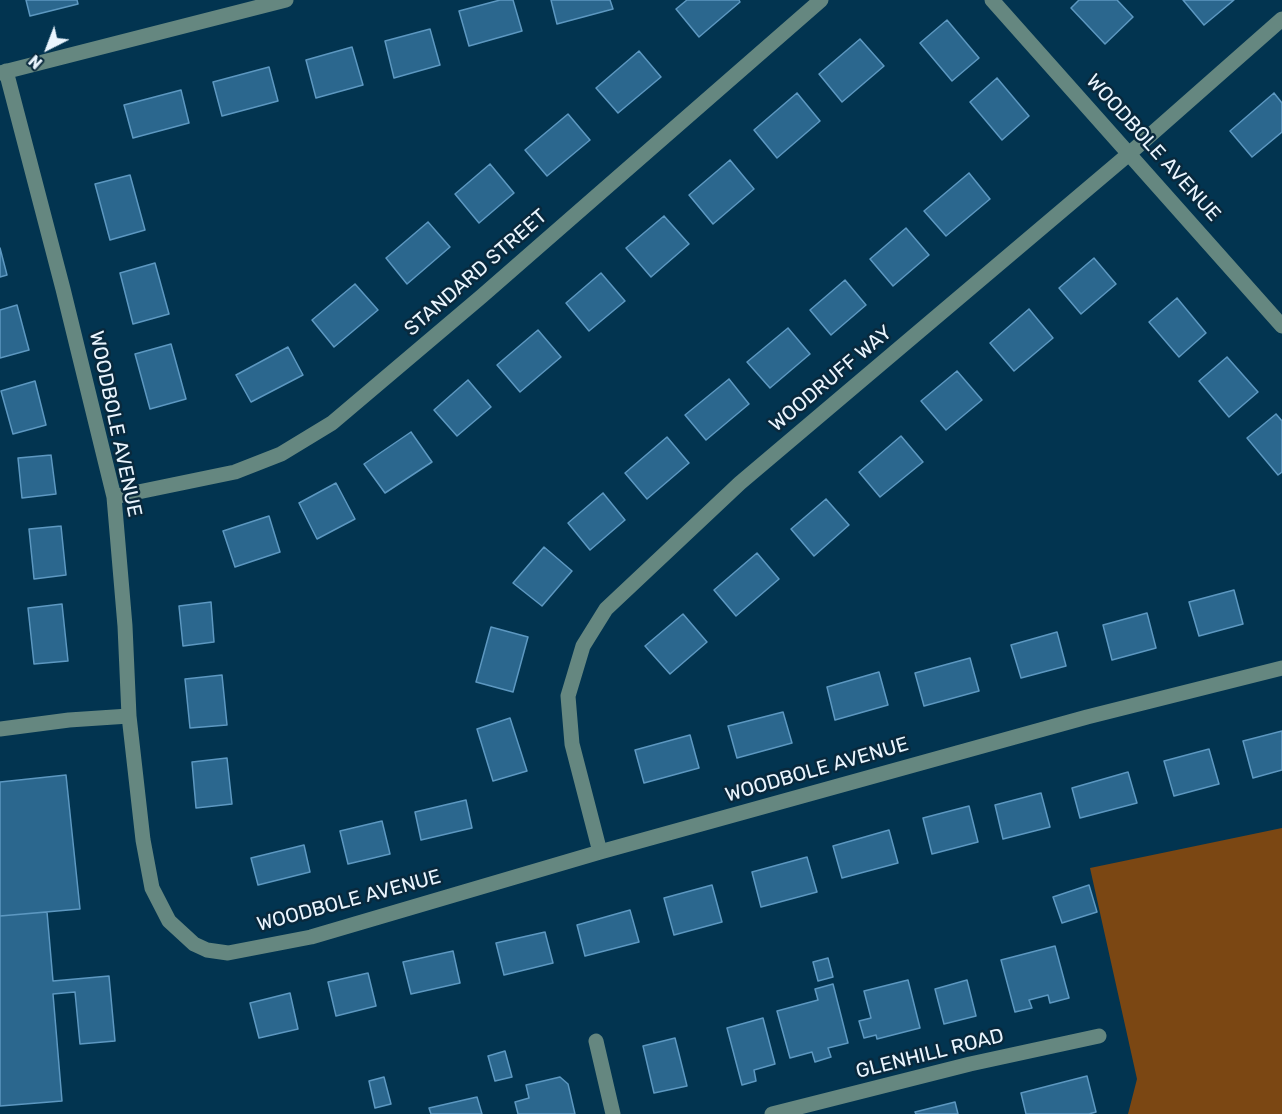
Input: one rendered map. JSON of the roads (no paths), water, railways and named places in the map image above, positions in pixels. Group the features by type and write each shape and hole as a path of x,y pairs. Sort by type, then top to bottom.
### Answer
{"street":[{"path":"3,72 286,0"},
{"name":"STANDARD STREET","path":"114,496 235,472 281,453 332,423 491,288 821,0"},
{"name":"WOODBOLE AVENUE","path":"992,0 1282,326"},
{"name":"WOODRUFF WAY","path":"600,852 572,744 568,696 583,646 606,609 740,483 1130,153 1282,19"},
{"name":"WOODBOLE AVENUE","path":"3,72 63,289 114,496 125,626 129,716 143,840 152,888 169,921 194,944 207,950 228,953 311,937 600,852 1088,717 1282,668"},
{"path":"0,729 69,720 129,716"},
{"name":"GLENHILL ROAD","path":"772,1114 970,1064 1099,1036"},
{"path":"596,1041 613,1114"}]}
